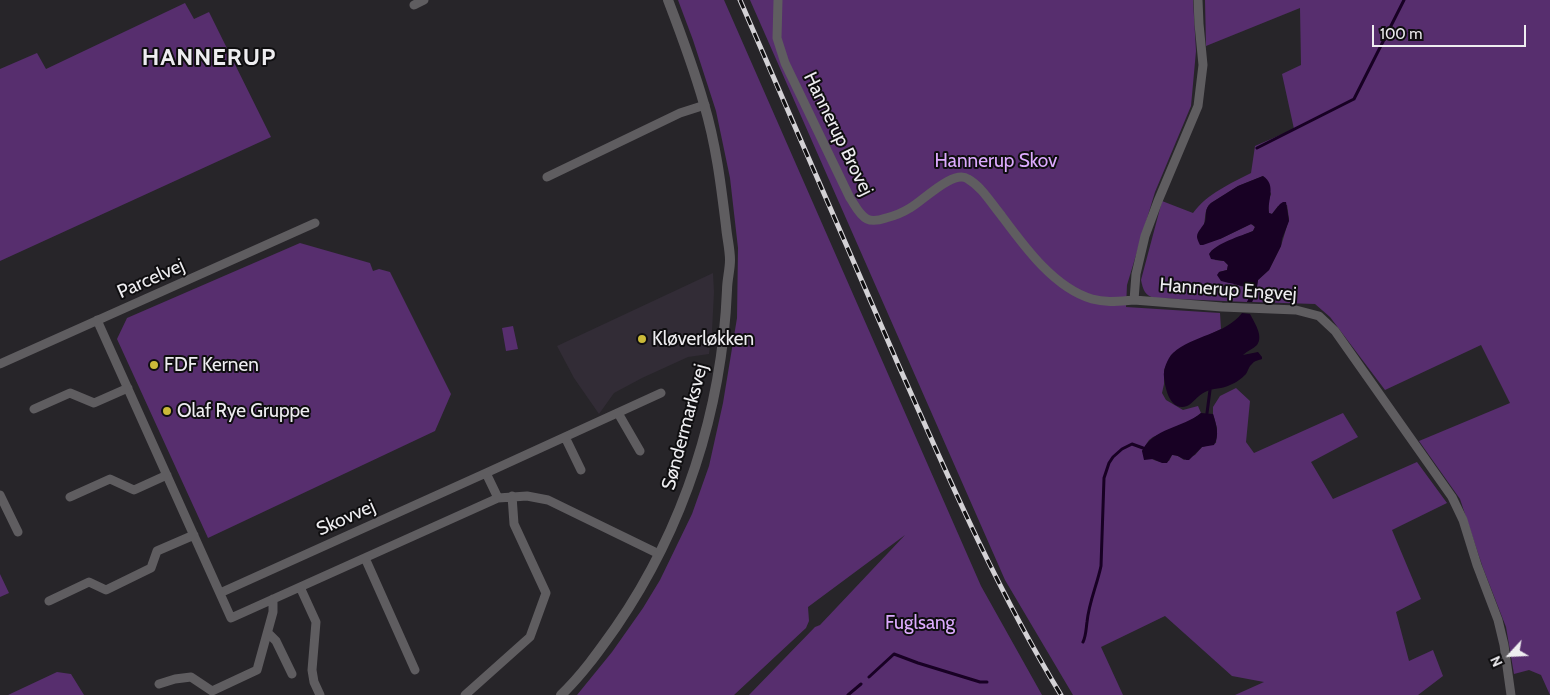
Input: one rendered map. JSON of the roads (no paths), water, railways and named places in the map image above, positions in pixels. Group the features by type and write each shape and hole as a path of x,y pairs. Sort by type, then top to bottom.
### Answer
{"street":[{"path":"414,5 424,0"},
{"name":"Søndermarksvej","path":"561,695 621,620 645,580 676,520 701,449 720,365 726,321 727,281 730,261 722,188 705,105 668,0"},
{"name":"Hannerup Brovej","path":"778,0 777,38 785,62 850,198 860,212 868,219 877,220 893,216 911,208 940,186 962,176 969,179 982,190 1042,265 1064,286 1093,299 1109,302 1134,300"},
{"name":"Hannerup Engvej","path":"1198,0 1203,65 1198,106 1145,236 1136,274 1134,300 1222,307 1296,310 1318,316 1334,331 1452,497 1463,520 1477,565 1498,620 1504,645 1511,695"},
{"path":"547,177 680,113 705,105"},
{"name":"Parcelvej","path":"0,364 315,222"},
{"path":"97,320 231,618 498,498 527,496 548,500 659,554"},
{"path":"34,409 70,393 94,403 128,388"},
{"name":"Skovvej","path":"220,593 661,393"},
{"path":"618,413 640,451"},
{"path":"565,437 581,470"},
{"path":"486,473 498,498"},
{"path":"70,497 110,480 134,490 167,475"},
{"path":"0,495 18,532"},
{"path":"465,695 530,637 546,593 514,524 512,496"},
{"path":"49,601 89,582 106,590 151,568 157,551 194,535"},
{"path":"365,558 415,670"},
{"path":"300,587 316,622 312,670 314,682 320,695"},
{"path":"160,684 175,678 192,677 213,693 257,670 273,612 273,599"},
{"path":"268,633 276,641 292,674"}],"waterway":[{"path":"1257,148 1354,99 1404,0"},
{"path":"1207,413 1210,390"},
{"path":"1083,642 1089,607 1101,566 1104,478 1109,463 1122,449 1132,444 1143,448"},
{"path":"869,677 894,654 980,682 987,682"},
{"path":"848,695 861,684"}],"railway":[{"path":"740,0 955,491 994,574 1061,695"}],"place":[{"name":"Kløverløkken","path":"642,339"},
{"name":"FDF Kernen","path":"154,365"},
{"name":"Olaf Rye Gruppe","path":"167,411"}],"district":[{"name":"HANNERUP","path":"209,58"}],"park label":[{"name":"Hannerup Skov","path":"996,161"},
{"name":"Fuglsang","path":"920,623"}]}
